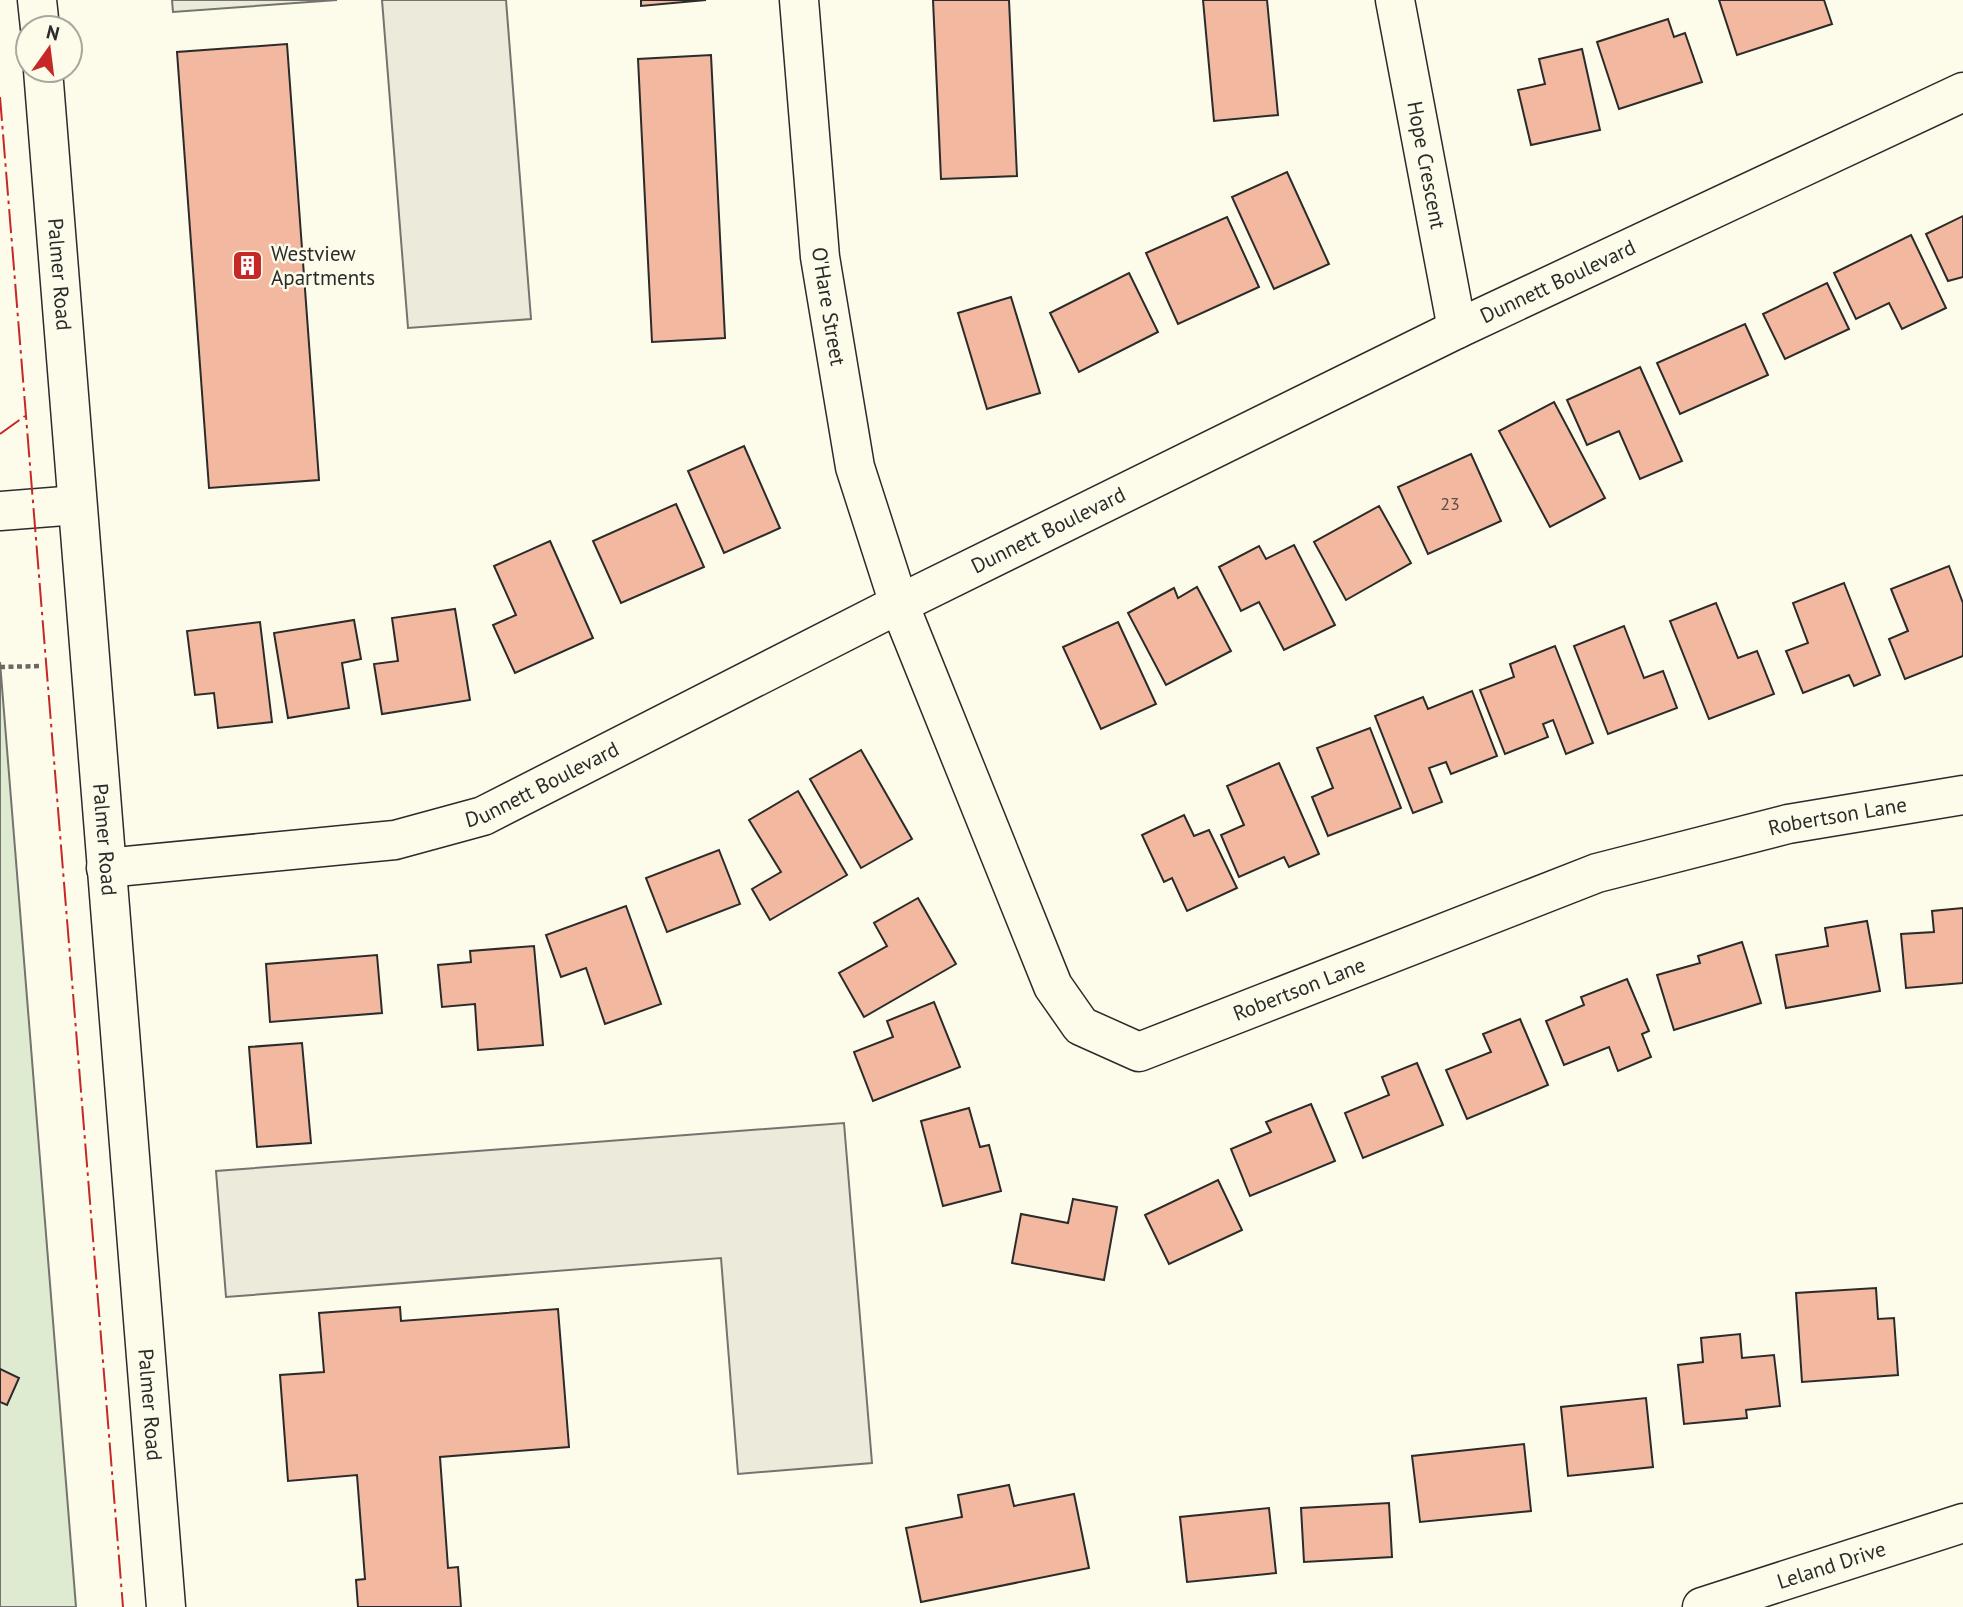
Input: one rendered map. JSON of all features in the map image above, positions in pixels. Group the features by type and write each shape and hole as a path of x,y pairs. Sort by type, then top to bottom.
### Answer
{"street":[{"name":"O'Hare Street","path":"799,0 820,257 855,467 899,604"},
{"name":"Hope Crescent","path":"1395,0 1457,329"},
{"name":"Palmer Road","path":"44,84 166,1607"},
{"name":"Dunnett Boulevard","path":"106,868 395,839 483,816 899,604 1457,329 1963,92"},
{"path":"0,511 77,505"},
{"name":"Robertson Lane","path":"899,604 1053,986 1082,1026 1139,1052 1597,873 1788,824 1963,795"},
{"name":"Leland Drive","path":"1702,1607 1753,1598 1963,1524"}],"path":[{"path":"0,667 42,666"}],"green space":[{"path":"0,662 76,1607 0,1607"}],"shaded area":[{"path":"172,0 337,0 173,12"},
{"path":"382,0 506,0 531,319 408,328"},
{"path":"844,1123 872,1463 738,1474 721,1258 226,1297 216,1171"}],"building":[{"path":"641,0 706,0 641,6"},
{"path":"933,0 1009,0 1017,176 941,179"},
{"path":"1203,0 1267,0 1278,115 1214,121"},
{"path":"1719,0 1824,0 1832,24 1737,55"},
{"path":"1668,19 1674,37 1685,33 1702,82 1619,109 1597,42"},
{"name":"Westview Apartments","path":"287,44 319,480 209,488 177,52"},
{"path":"1582,49 1600,130 1531,145 1518,90 1545,84 1539,59"},
{"path":"711,55 725,338 652,342 638,59"},
{"path":"1287,172 1329,264 1274,289 1232,197"},
{"path":"1963,216 1963,277 1948,281 1926,234"},
{"path":"1227,217 1259,287 1178,324 1146,253"},
{"path":"1911,235 1946,308 1902,329 1889,303 1856,319 1834,273"},
{"path":"1129,273 1158,332 1079,372 1050,313"},
{"path":"1827,283 1849,329 1785,359 1763,314"},
{"path":"1011,297 1040,393 987,409 958,313"},
{"path":"1745,324 1768,375 1680,414 1657,363"},
{"path":"1640,367 1682,461 1640,479 1619,431 1587,445 1567,400"},
{"path":"1554,402 1605,498 1550,527 1499,431"},
{"path":"744,446 780,528 724,553 688,471"},
{"path":"1471,454 1501,521 1428,554 1398,487"},
{"path":"676,504 704,567 621,603 593,541"},
{"path":"1379,506 1411,563 1346,600 1314,542"},
{"path":"550,541 593,638 515,673 493,625 516,615 494,566"},
{"path":"1294,545 1335,625 1284,650 1259,602 1241,611 1219,567 1259,546 1266,559"},
{"path":"1949,566 1963,603 1963,656 1905,679 1889,639 1908,631 1891,589"},
{"path":"1844,583 1880,675 1854,686 1849,675 1803,693 1786,651 1808,643 1793,603"},
{"path":"1197,587 1231,651 1166,685 1128,613 1174,588 1178,598"},
{"path":"1716,603 1738,658 1757,651 1774,694 1709,719 1670,621"},
{"path":"455,609 470,700 382,714 374,664 398,661 392,618"},
{"path":"354,620 361,659 342,663 349,708 288,718 274,633"},
{"path":"260,622 272,722 218,728 214,693 195,695 187,631"},
{"path":"1118,622 1156,704 1101,729 1063,647"},
{"path":"1624,626 1644,678 1663,671 1677,708 1608,734 1574,646"},
{"path":"1555,646 1593,743 1566,754 1553,720 1543,724 1548,737 1505,754 1480,690 1514,677 1510,664"},
{"path":"1472,691 1497,756 1451,774 1446,762 1429,768 1442,802 1413,813 1375,716 1423,697 1428,709"},
{"path":"1370,728 1401,808 1328,836 1312,797 1333,788 1317,748"},
{"path":"861,750 912,839 861,868 810,779"},
{"path":"1279,763 1319,854 1289,867 1284,857 1239,877 1221,835 1244,825 1227,786"},
{"path":"798,791 847,875 770,920 752,889 781,872 749,820"},
{"path":"1184,815 1194,836 1209,830 1237,888 1187,911 1172,878 1164,882 1142,835"},
{"path":"719,850 740,904 667,932 646,878"},
{"path":"918,898 956,964 864,1017 839,973 887,946 874,923"},
{"path":"626,906 661,1004 605,1024 586,968 561,977 546,935"},
{"path":"1963,908 1963,983 1906,988 1901,934 1934,932 1932,911"},
{"path":"1867,921 1880,991 1786,1008 1776,955 1828,946 1825,928"},
{"path":"1742,942 1761,1003 1674,1030 1657,975 1700,963 1698,956"},
{"path":"534,946 543,1045 478,1050 475,1004 442,1007 438,965 471,962 470,951"},
{"path":"377,955 382,1013 270,1022 266,964"},
{"path":"1627,979 1649,1031 1642,1034 1651,1057 1618,1071 1609,1047 1564,1065 1546,1021 1584,1005 1581,997"},
{"path":"934,1002 960,1067 873,1101 854,1052 893,1037 887,1021"},
{"path":"1520,1019 1548,1085 1467,1119 1446,1070 1491,1052 1483,1034"},
{"path":"302,1043 311,1143 257,1147 249,1047"},
{"path":"1417,1063 1443,1125 1363,1158 1345,1113 1389,1095 1382,1077"},
{"path":"1311,1104 1335,1161 1250,1196 1231,1149 1271,1132 1266,1122"},
{"path":"969,1108 980,1147 989,1145 1001,1191 943,1206 921,1121"},
{"path":"1218,1180 1242,1230 1169,1264 1145,1215"},
{"path":"1073,1199 1117,1207 1104,1280 1012,1263 1021,1214 1068,1223"},
{"path":"1876,1288 1878,1319 1894,1318 1898,1375 1802,1382 1796,1293"},
{"path":"400,1307 401,1321 558,1309 569,1447 440,1457 448,1568 458,1567 461,1607 358,1607 356,1580 365,1579 357,1475 288,1481 280,1375 324,1372 319,1313"},
{"path":"1740,1334 1742,1358 1774,1355 1780,1406 1746,1410 1747,1418 1684,1424 1678,1365 1703,1362 1701,1338"},
{"path":"0,1369 19,1378 7,1405 0,1402"},
{"path":"1646,1398 1653,1467 1568,1476 1561,1407"},
{"path":"1524,1444 1531,1511 1420,1522 1412,1456"},
{"path":"1009,1485 1014,1506 1074,1494 1089,1568 921,1602 906,1528 962,1517 958,1495"},
{"path":"1389,1503 1392,1557 1304,1562 1301,1508"},
{"path":"1269,1508 1276,1573 1187,1582 1180,1517"}],"power":[{"path":"0,97 123,1607"},
{"path":"0,434 25,416"}],"place":[{"name":"Westview Apartments","path":"248,266"}]}
